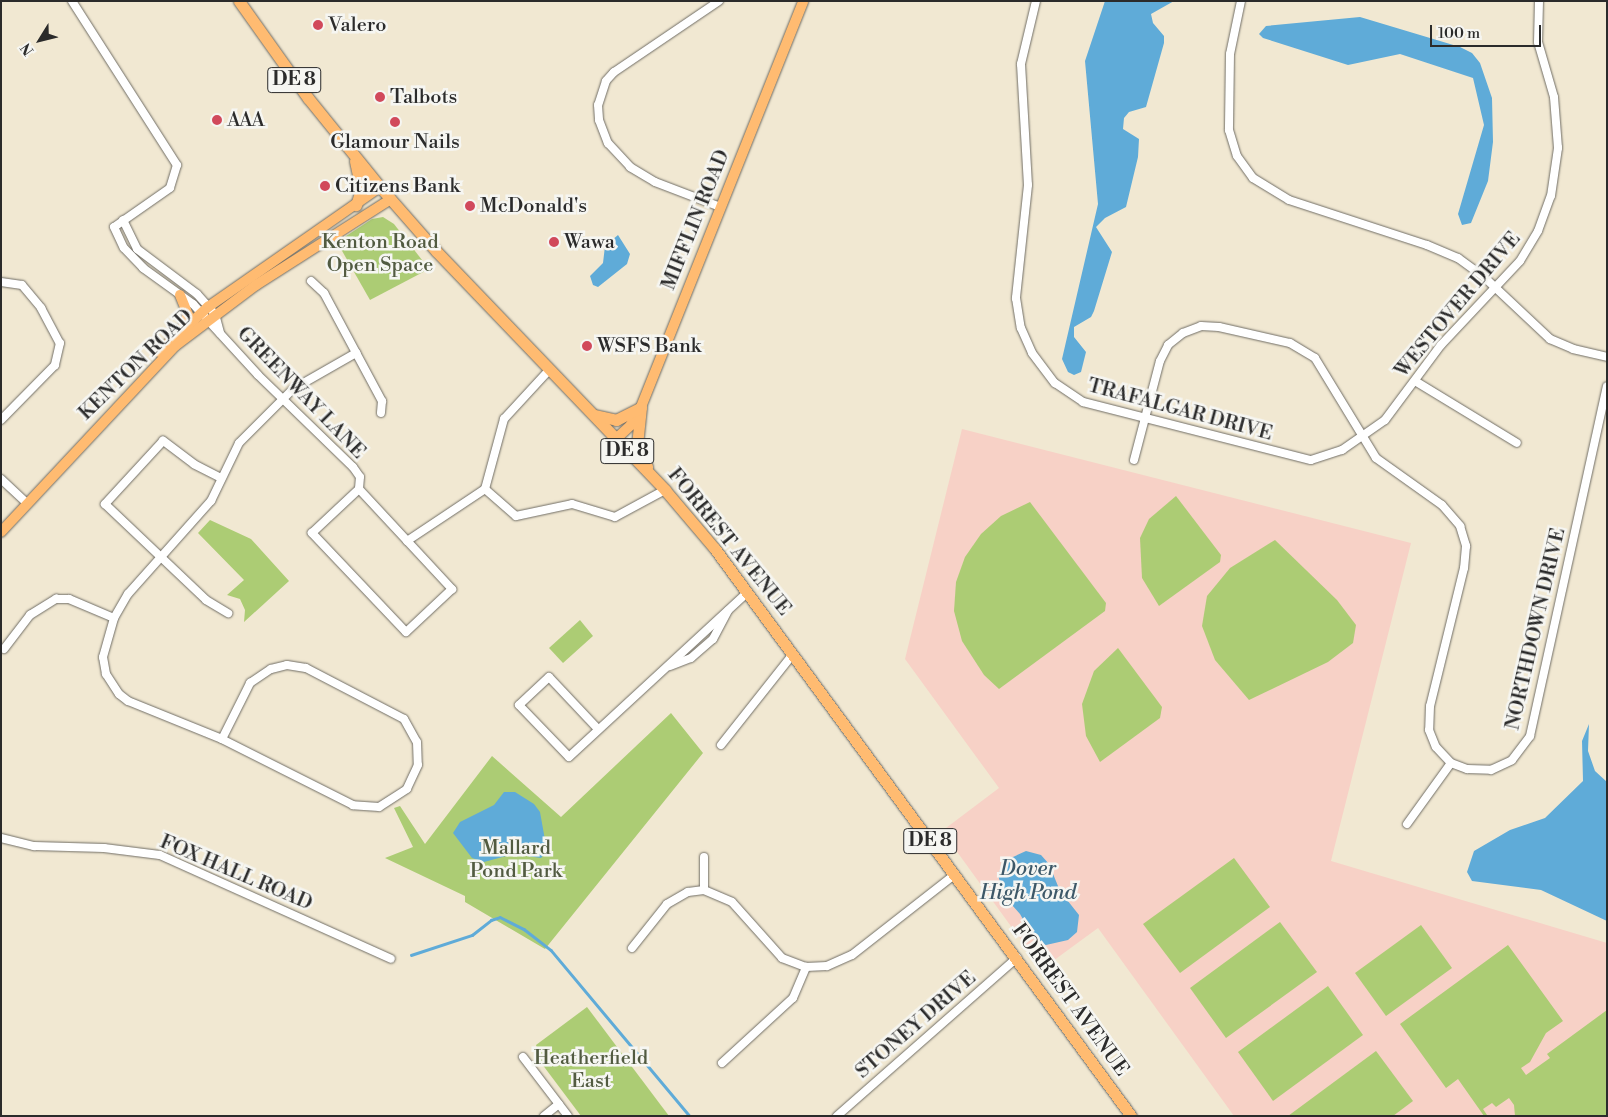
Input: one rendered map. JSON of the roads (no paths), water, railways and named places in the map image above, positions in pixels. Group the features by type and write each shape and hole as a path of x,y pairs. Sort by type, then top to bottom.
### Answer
{"highway":[{"name":"FORREST AVENUE","path":"239,1 285,67 380,187 549,370 665,490 748,592 1131,1116"},
{"path":"354,156 361,189 356,205"},
{"path":"590,412 604,419 616,420 641,407"},
{"path":"641,407 637,443 654,479"}],"main road":[{"name":"MIFFLIN ROAD","path":"616,440 630,425 641,407 800,4"},
{"name":"KENTON ROAD","path":"1,526 129,392 207,314 380,187"},
{"name":"KENTON ROAD","path":"1,532 25,502 174,336 391,199"},
{"path":"174,336 188,314 180,295"}],"street":[{"path":"72,1 178,165 170,188 114,227 130,257 207,314"},
{"path":"719,1 614,72 606,81 598,105 603,132 630,167 655,182 720,207"},
{"name":"TRAFALGAR DRIVE","path":"1036,1 1025,36 1021,80 1029,169 1026,226 1016,288 1021,328 1039,364 1064,390 1095,406 1300,459 1322,458 1362,439"},
{"path":"1242,1 1230,54 1230,130 1237,156 1253,178 1289,200 1446,252 1470,266 1550,339 1573,349 1607,357"},
{"name":"WESTOVER DRIVE","path":"1362,439 1385,420 1442,345 1520,261 1538,231 1551,196 1557,165 1557,113 1538,42 1539,1"},
{"path":"123,220 137,249 197,294 207,314"},
{"path":"311,281 324,294 382,401 381,414"},
{"path":"1,420 55,365 60,344 41,308 22,286 4,282"},
{"name":"GREENWAY LANE","path":"207,314 220,333 353,467 360,477 359,489 312,533 406,632 452,589 359,489"},
{"path":"1134,460 1160,362 1168,345 1192,328 1211,326 1290,344 1308,352 1328,376 1362,439 1384,465 1449,511 1464,536 1464,568 1428,722 1436,747 1451,763 1407,824"},
{"path":"222,739 250,683 271,669 297,666 392,711 404,720 417,742 418,765 413,783 393,801 379,807 361,807 327,793 222,739 128,701 118,694 106,674 103,657 114,618 128,594 205,510 239,443 283,398 316,374 356,353"},
{"path":"407,541 485,489 504,419 549,370"},
{"path":"1415,381 1517,443"},
{"name":"NORTHDOWN DRIVE","path":"1451,763 1467,769 1491,770 1512,760 1530,736 1607,386"},
{"path":"221,478 194,464 163,441 105,504 206,600 228,613"},
{"path":"1,479 25,502"},
{"path":"485,489 516,516 572,504 616,517 665,490"},
{"path":"597,728 548,677 519,705 569,757 597,728 667,667 748,592"},
{"path":"4,649 30,615 56,599 69,599 114,618"},
{"path":"721,745 793,654"},
{"name":"FOX HALL ROAD","path":"1,838 34,846 104,848 160,855 391,959"},
{"path":"704,857 704,890"},
{"path":"632,948 667,904 688,892 704,890 732,902 776,953 806,967 827,966 845,960 954,875"},
{"name":"STONEY DRIVE","path":"837,1116 1017,958"},
{"path":"722,1064 793,998 806,967"},
{"path":"523,1057 568,1116"},
{"path":"544,1116 559,1104"}],"water":[{"path":"1105,1 1174,1 1151,14 1153,23 1164,36 1164,43 1146,107 1129,112 1124,118 1123,129 1139,139 1138,157 1126,207 1105,218 1096,227 1112,252 1091,317 1074,327 1074,337 1086,352 1081,372 1074,375 1068,372 1062,359 1098,204 1085,61"},
{"path":"1360,17 1460,47 1472,53 1480,63 1492,98 1493,142 1488,181 1471,223 1462,225 1458,214 1484,125 1473,78 1400,54 1348,65 1263,38 1259,34 1266,26"},
{"path":"618,235 630,254 627,264 598,287 593,285 590,276 603,263 605,246"},
{"path":"1589,724 1588,751 1595,771 1607,782 1607,921 1541,890 1472,881 1467,872 1474,851 1510,830 1545,818 1583,781 1582,741"},
{"path":"504,792 515,792 534,804 540,812 547,851 541,858 514,854 484,862 472,858 453,833 460,822 494,805"},
{"name":"Dover High Pond","path":"1026,851 1041,855 1049,864 1060,891 1079,915 1077,932 1068,940 1046,945 1035,941 1020,914 1004,896 998,875 1004,861"}],"waterway":[{"path":"411,955 472,935 491,920 500,917 524,929 551,950 690,1116"}],"place":[{"name":"Valero","path":"318,25"},
{"name":"Talbots","path":"380,97"},
{"name":"AAA","path":"217,120"},
{"name":"Glamour Nails","path":"395,122"},
{"name":"Citizens Bank","path":"325,186"},
{"name":"McDonald's","path":"470,206"},
{"name":"Wawa","path":"554,242"},
{"name":"WSFS Bank","path":"587,346"}],"park label":[{"name":"Kenton Road Open Space","path":"380,254"},
{"name":"Mallard Pond Park","path":"516,860"},
{"name":"Heatherfield East","path":"591,1070"}]}
